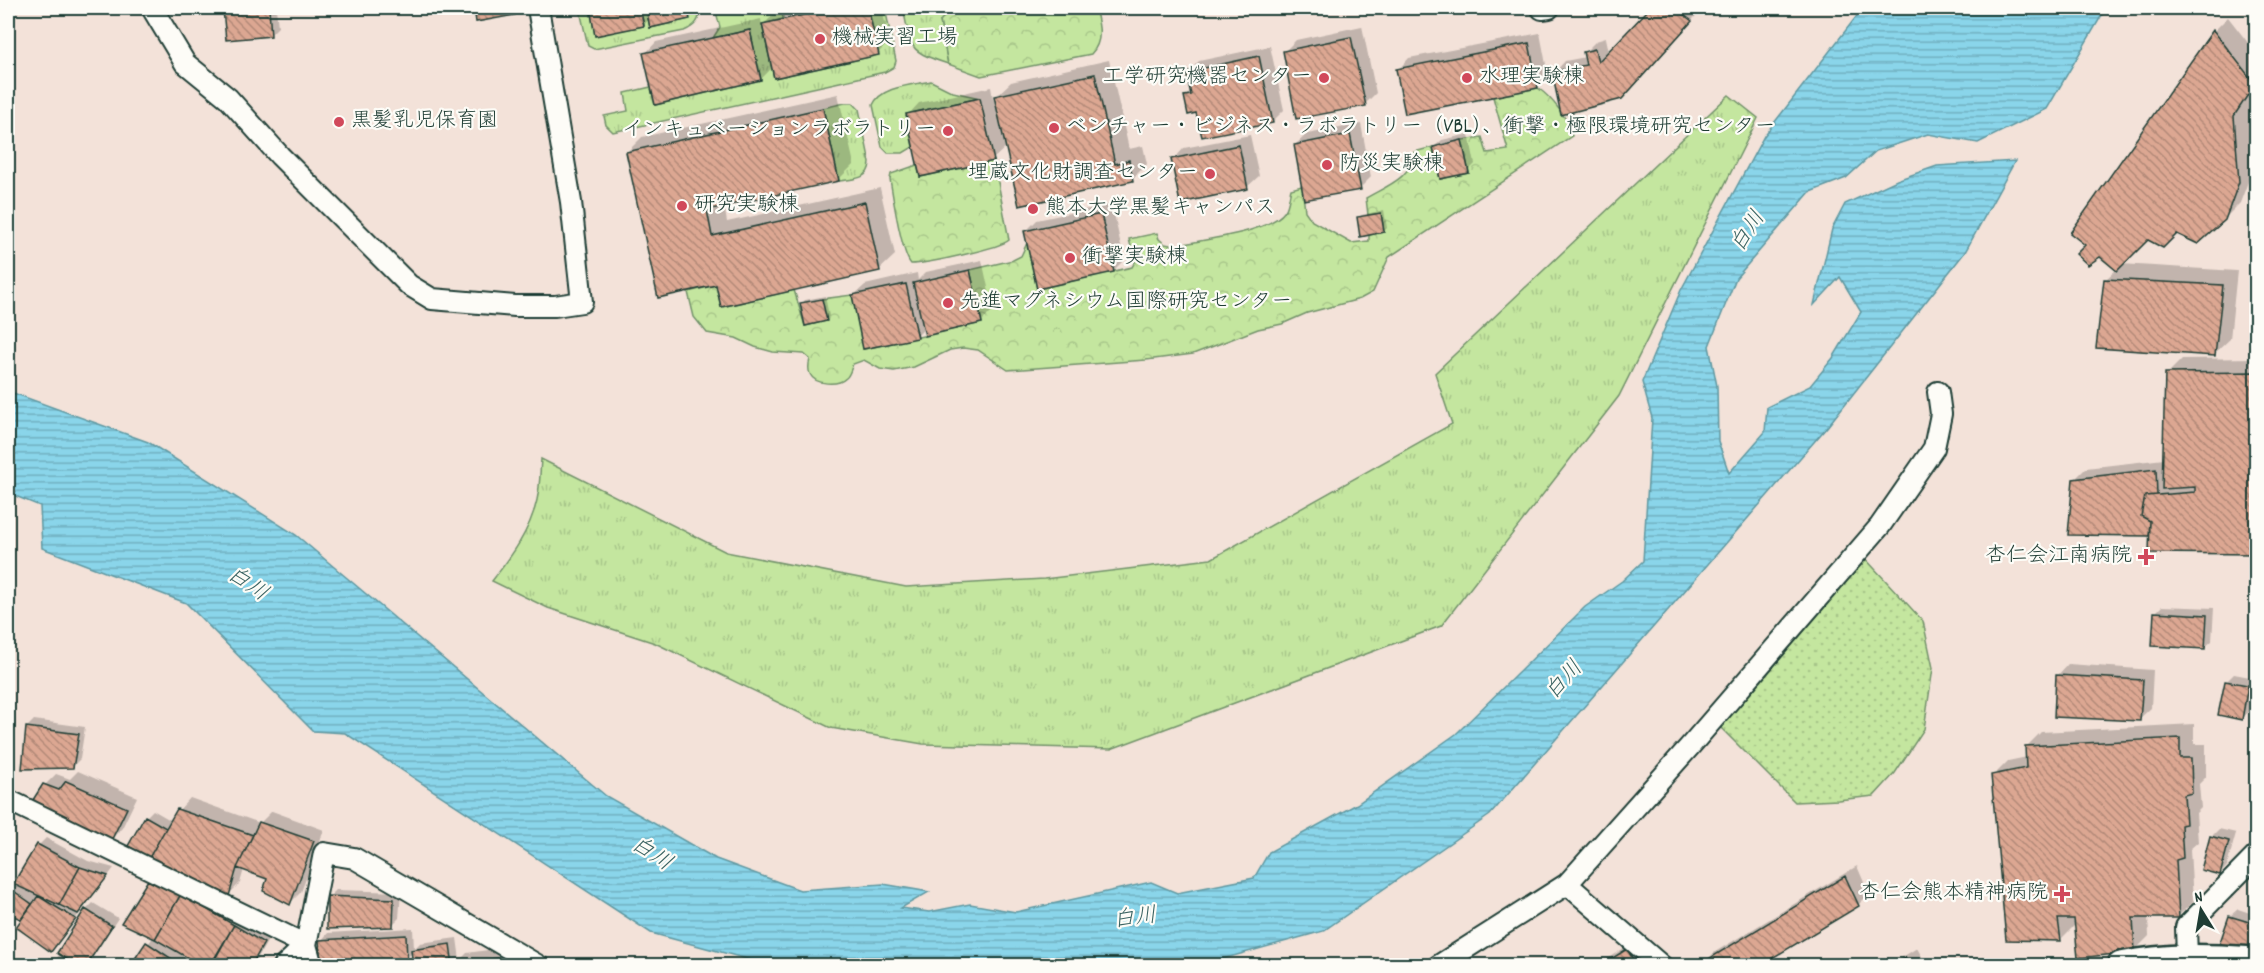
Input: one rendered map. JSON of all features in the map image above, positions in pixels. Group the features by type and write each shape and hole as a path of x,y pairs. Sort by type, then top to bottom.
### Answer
{"main road":[{"path":"2121,966 2154,959 2187,957 2256,961"}],"street":[{"path":"152,8 185,63 228,99 280,156 409,285 432,299 515,306 555,306 582,302 571,202 538,8"},
{"path":"1438,966 1567,884 1691,745 1880,526 1934,448 1941,414 1938,392"},
{"path":"8,800 306,945"},
{"path":"312,966 306,945 324,853 354,858 539,966"},
{"path":"2187,957 2186,927 2256,856"},
{"path":"1567,884 1662,966"},
{"path":"284,966 306,945"}],"green space":[{"path":"582,8 590,8 595,35 644,26 640,8 646,8 650,28 689,19 687,8 700,8 696,22 684,31 594,49 588,46 581,15"},
{"path":"715,8 737,8 746,12 782,8 783,19 762,24 774,78 878,55 868,8 885,8 896,61 894,67 885,72 613,132 606,125 604,116 628,111 625,93 651,87 655,105 761,80 750,30 713,38 720,27"},
{"path":"903,8 967,8 952,11 940,21 948,64 925,55 913,46"},
{"path":"967,8 1095,8 1099,32 1098,44 1091,54 981,76 948,64 940,21 952,12"},
{"path":"931,81 953,92 980,98 906,114 913,147 903,153 888,153 882,147 873,105 877,99 890,90"},
{"path":"1538,88 1559,109 1572,136 1389,257 1373,292 1360,299 1307,313 1282,324 1258,329 1193,354 1146,360 1008,370 978,350 963,348 950,350 914,367 894,371 880,369 864,360 853,364 842,381 827,383 813,378 809,371 810,359 804,354 773,352 736,338 707,333 694,317 688,292 716,285 721,307 794,290 805,326 826,321 822,299 852,295 864,349 982,323 970,270 1013,260 1021,256 1027,243 1037,289 1132,267 1135,262 1129,239 1157,233 1159,239 1165,244 1175,246 1235,234 1265,225 1277,219 1285,211 1291,189 1302,186 1305,211 1312,221 1351,243 1369,241 1369,235 1384,232 1381,213 1368,215 1366,198 1403,175 1409,169 1414,152 1433,147 1440,179 1469,173 1462,140 1482,137 1487,153 1508,150 1493,97"},
{"path":"1729,95 1758,118 1619,396 1441,626 1111,749 923,744 831,728 655,643 548,608 492,581 513,553 530,522 538,495 541,459 726,552 906,587 1044,579 1211,559 1452,424 1435,373"},
{"path":"853,103 859,109 870,163 864,176 839,181 823,108"},
{"path":"994,161 1009,240 946,259 911,264 904,249 898,224 891,174 917,165 920,177"},
{"path":"1862,555 1923,621 1933,668 1924,729 1895,773 1874,796 1795,802 1714,721"}],"water":[{"name":"白川","path":"1863,8 2106,8 2047,109 1978,143 1928,134 1876,151 1846,178 1810,192 1736,278 1709,346 1717,386 1718,441 1729,473 1765,432 1767,407 1810,386 1833,358 1861,312 1840,277 1814,305 1832,229 1845,204 1897,180 1937,166 2015,161 1965,252 1827,427 1490,815 1323,931 1201,965 769,965 651,933 345,733 313,731 186,603 42,548 40,506 8,493 8,391 148,442 296,535 606,796 716,859 800,890 883,884 929,892 901,908 929,912 970,904 1016,912 1151,882 1177,893 1254,878 1269,852 1357,804 1456,734 1585,607 1622,581 1643,561 1652,418 1642,382 1681,290 1764,136"}],"building":[{"path":"269,8 271,36 226,40 223,10"},
{"path":"474,8 513,8 515,15 476,22"},
{"path":"590,8 640,8 644,26 595,36"},
{"path":"646,8 687,8 690,19 650,28"},
{"name":"機械実習工場","path":"836,8 868,8 879,55 774,78 762,24"},
{"path":"1650,8 1675,8 1692,21 1622,99 1561,115 1552,72 1586,65 1583,52 1595,49 1598,62"},
{"path":"750,30 761,80 655,105 643,53"},
{"path":"2213,30 2255,84 2234,116 2239,182 2225,220 2198,244 2177,234 2163,248 2148,240 2117,271 2100,257 2088,265 2076,254 2085,245 2070,233"},
{"name":"工学研究機器センター","path":"1351,37 1366,106 1296,119 1283,51"},
{"name":"水理実験棟","path":"1529,43 1538,88 1405,114 1396,69"},
{"path":"1259,56 1273,123 1202,137 1196,113 1188,115 1184,96 1191,95 1186,72"},
{"name":"ベンチャー・ビジネス・ラボラトリー（VBL）、衝撃・極限環境研究センター","path":"1095,74 1115,164 1129,160 1133,181 1019,206 994,96"},
{"path":"2256,94 2256,148 2251,148"},
{"name":"インキュベーションラボラトリー","path":"980,98 994,161 920,177 906,114"},
{"name":"研究実験棟","path":"823,108 839,181 707,210 712,236 865,202 880,271 721,307 716,285 658,298 626,152"},
{"name":"防災実験棟","path":"1350,134 1361,190 1304,200 1294,145"},
{"path":"1462,140 1469,173 1440,179 1433,147"},
{"name":"埋蔵文化財調査センター","path":"1239,145 1248,189 1180,203 1171,159"},
{"path":"1381,213 1384,232 1360,237 1357,217"},
{"name":"衝撃実験棟","path":"1101,214 1114,272 1037,289 1024,231"},
{"name":"先進マグネシウム国際研究センター","path":"970,270 982,323 925,336 913,283"},
{"path":"2104,279 2223,285 2215,356 2096,348"},
{"name":"先進マグネシウム国際研究センター","path":"906,284 918,338 863,349 852,295"},
{"path":"822,299 827,321 805,326 800,303"},
{"path":"2256,372 2256,554 2149,553 2150,521 2141,516 2145,496 2195,492 2195,487 2162,489 2165,373"},
{"path":"2156,469 2157,495 2145,496 2141,516 2150,521 2149,536 2068,535 2073,479"},
{"path":"2154,612 2207,615 2205,649 2152,646"},
{"path":"2056,675 2143,680 2140,721 2054,717"},
{"path":"2225,681 2248,685 2242,720 2218,715"},
{"path":"26,727 79,734 73,768 22,769"},
{"path":"2180,738 2180,758 2191,758 2192,793 2184,795 2186,824 2181,825 2183,858 2176,860 2179,918 2133,918 2135,952 2078,958 2074,919 2058,919 2061,941 2006,940 1991,775 2026,768 2025,746"},
{"path":"66,781 127,808 111,841 31,803 43,784 59,790"},
{"path":"177,809 253,835 237,868 229,896 149,858"},
{"path":"145,816 166,828 149,858 128,846"},
{"path":"259,822 314,841 290,905 263,891 267,879 237,868"},
{"path":"2210,836 2229,841 2220,875 2201,870"},
{"path":"37,844 80,867 59,905 13,884"},
{"path":"80,867 108,876 78,914 59,905"},
{"path":"1845,876 1859,906 1759,966 1703,966 1702,963"},
{"path":"148,880 181,894 155,939 121,923"},
{"path":"8,887 32,904 21,919 8,914"},
{"path":"181,894 234,925 210,966 202,966 155,939"},
{"path":"38,896 76,919 51,952 16,927"},
{"path":"327,896 394,899 393,927 327,929"},
{"path":"85,909 112,926 86,966 77,966 57,953"},
{"path":"2229,916 2256,924 2250,952 2217,951"},
{"path":"234,925 264,943 251,966 221,966 214,961"},
{"path":"406,935 407,960 321,965 319,940"},
{"path":"146,942 178,963 176,966 130,966"},
{"path":"450,944 453,966 413,966 411,950"},
{"path":"1627,949 1637,966 1600,966"},
{"path":"498,958 499,966 454,966 454,963"},
{"path":"1905,958 1909,966 1893,966"}],"place":[{"name":"機械実習工場","path":"820,39"},
{"name":"工学研究機器センター","path":"1324,78"},
{"name":"水理実験棟","path":"1467,78"},
{"name":"黒髪乳児保育園","path":"339,122"},
{"name":"ベンチャー・ビジネス・ラボラトリー（VBL）、衝撃・極限環境研究センター","path":"1054,128"},
{"name":"インキュベーションラボラトリー","path":"948,131"},
{"name":"防災実験棟","path":"1327,165"},
{"name":"埋蔵文化財調査センター","path":"1210,174"},
{"name":"研究実験棟","path":"682,206"},
{"name":"熊本大学黒髪キャンパス","path":"1033,209"},
{"name":"衝撃実験棟","path":"1070,258"},
{"name":"先進マグネシウム国際研究センター","path":"948,303"},
{"name":"杏仁会江南病院","path":"2146,557"},
{"name":"杏仁会熊本精神病院","path":"2062,894"}]}
